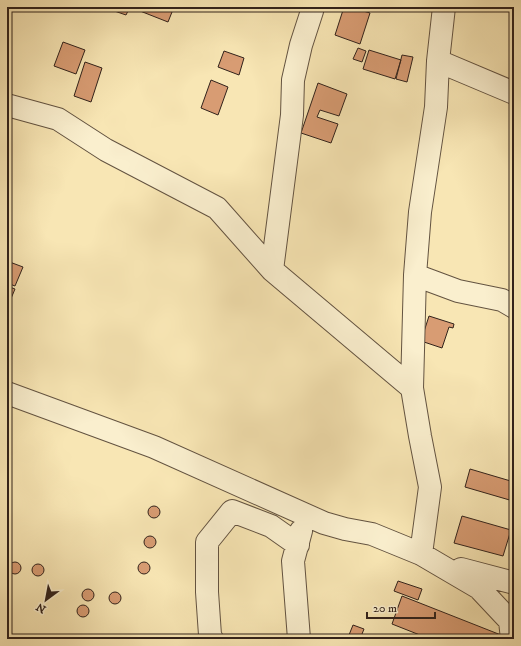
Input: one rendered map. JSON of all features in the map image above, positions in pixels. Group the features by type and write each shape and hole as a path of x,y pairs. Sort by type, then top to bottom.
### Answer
{"street":[{"path":"272,270 292,115 293,80 313,7"},
{"path":"426,558 430,487 412,388 415,275 420,212 436,107 438,60 444,7"},
{"path":"438,60 514,93"},
{"path":"7,105 58,119 106,150 217,208 272,270 412,388"},
{"path":"415,275 458,291 502,300 514,307"},
{"path":"7,393 154,447 324,523 372,534 426,558 479,588 510,620 512,635"},
{"path":"212,639 210,635 207,592 207,542 232,511 271,526 298,545"},
{"path":"299,639 294,561 304,514"},
{"path":"426,558 514,583"}],"building":[{"path":"103,7 130,7 126,15"},
{"path":"136,7 174,7 168,22 135,9"},
{"path":"344,7 361,7 360,10 370,13 360,44 335,35"},
{"path":"63,42 85,50 76,74 54,66"},
{"path":"358,48 366,51 362,62 353,59"},
{"path":"369,50 401,60 395,79 363,69"},
{"path":"224,51 244,58 239,75 218,67"},
{"path":"402,55 413,57 407,82 396,79"},
{"path":"85,62 102,68 91,102 74,96"},
{"path":"211,80 228,87 218,115 201,108"},
{"path":"318,83 347,94 339,116 320,110 317,117 338,124 331,143 301,133"},
{"path":"7,261 23,267 15,286 7,283"},
{"path":"7,286 15,289 7,308"},
{"path":"429,316 454,324 453,328 449,327 442,348 421,341"},
{"path":"514,336 514,351 510,350"},
{"path":"470,469 514,482 513,501 465,487"},
{"path":"152,506 156,506 160,512 156,518 152,518 148,514 148,510"},
{"path":"462,516 511,530 503,556 454,543"},
{"path":"148,536 152,536 156,542 152,548 148,548 144,544 144,540"},
{"path":"13,562 17,562 21,568 17,574 13,574 9,570 9,566"},
{"path":"142,562 146,562 150,568 146,574 142,574 138,570 138,566"},
{"path":"36,564 40,564 44,570 40,576 36,576 32,572 32,568"},
{"path":"398,581 422,589 418,600 394,591"},
{"path":"86,589 90,589 94,595 90,601 86,601 82,597 82,593"},
{"path":"113,592 117,592 121,598 117,604 113,604 109,600 109,596"},
{"path":"402,596 501,635 500,639 430,639 392,624"},
{"path":"81,605 85,605 89,611 85,617 81,617 77,613 77,609"},
{"path":"353,625 364,629 360,639 349,635"}]}
